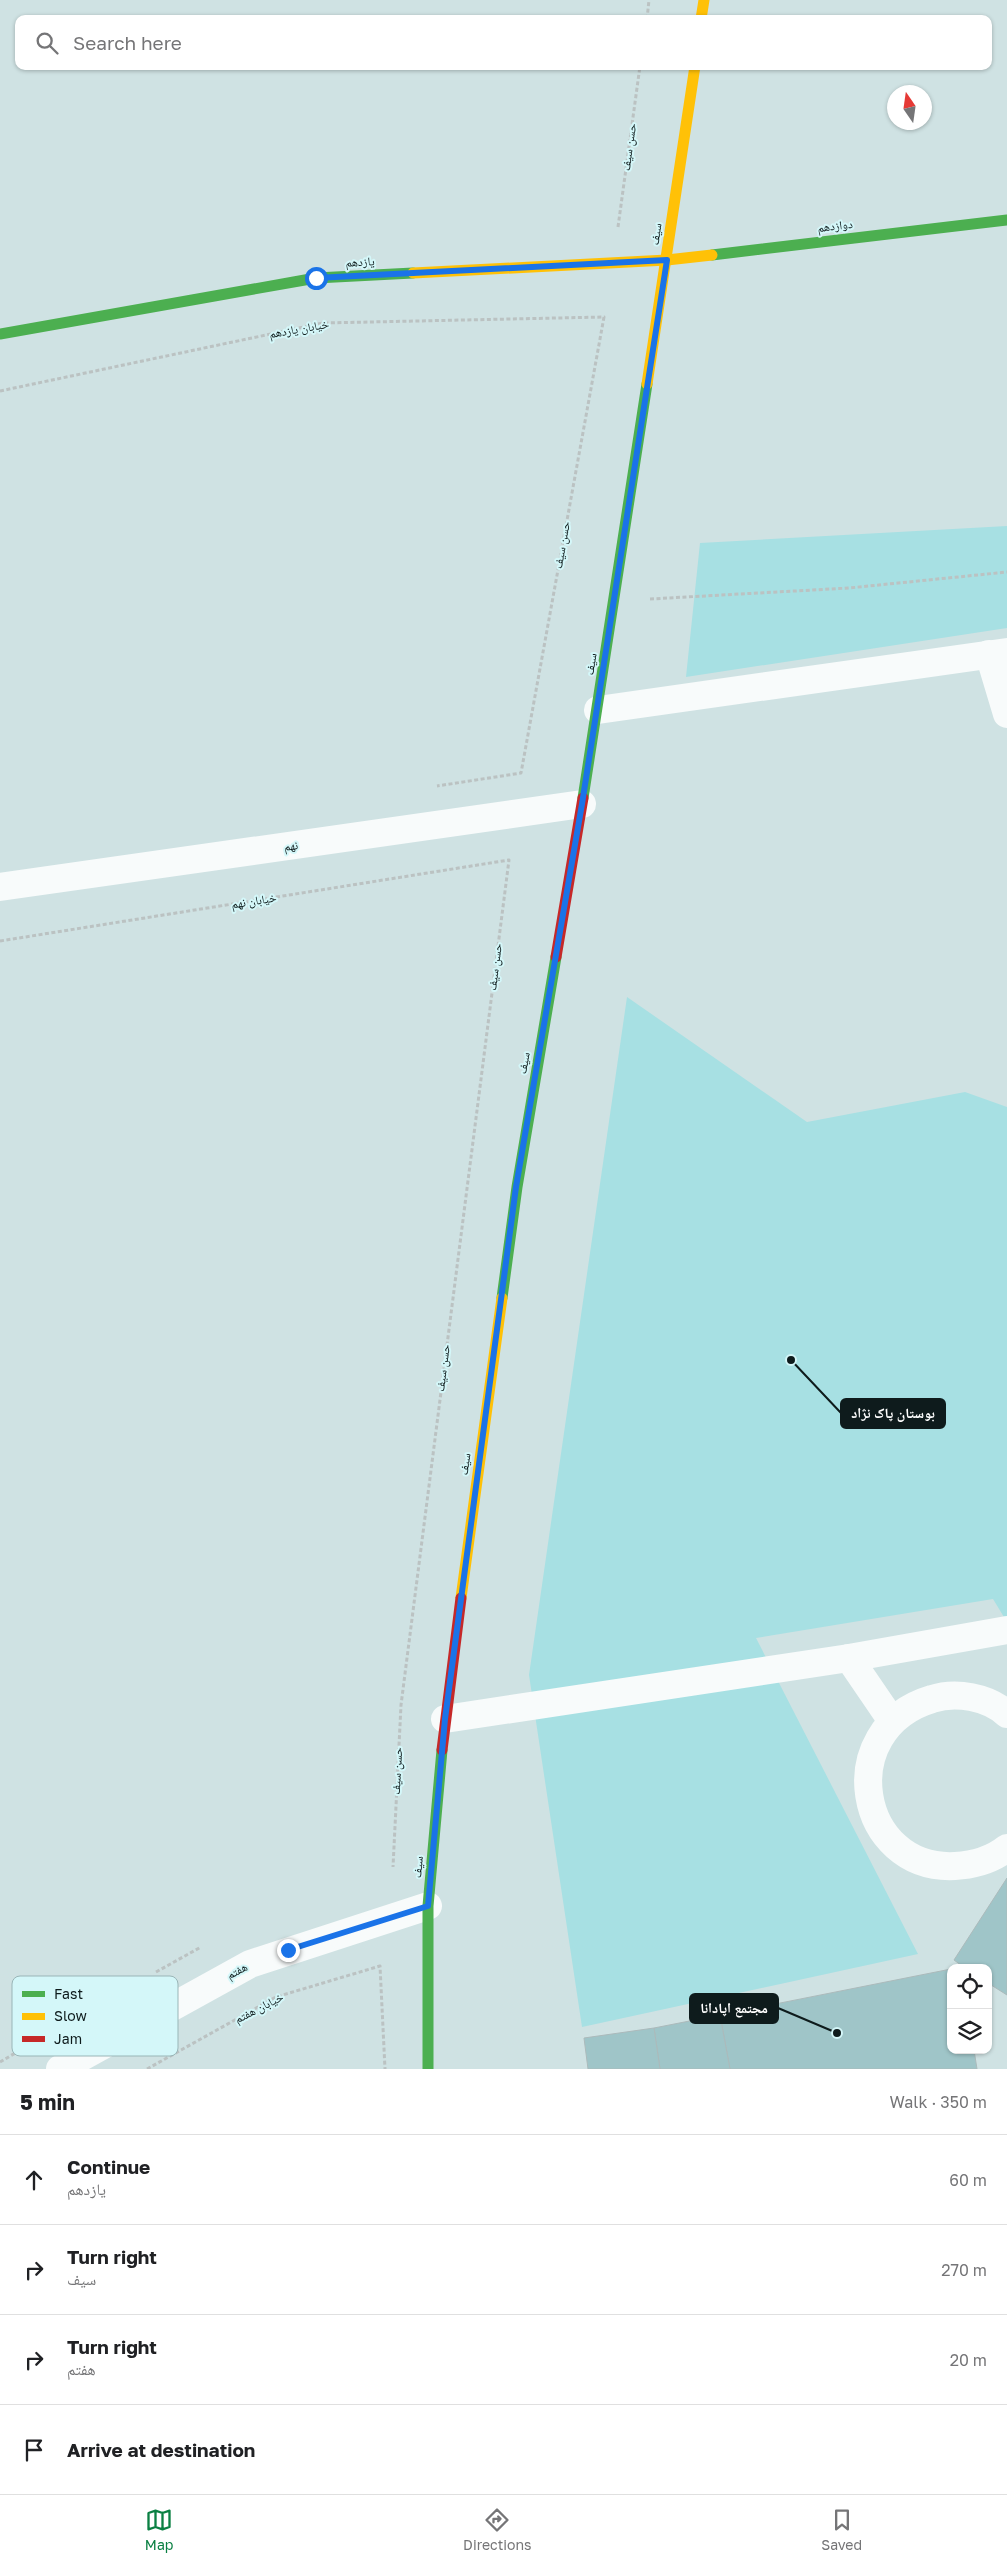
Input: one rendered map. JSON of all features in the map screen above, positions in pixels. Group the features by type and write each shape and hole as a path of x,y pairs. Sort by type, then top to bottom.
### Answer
{"street":[{"path":"702,15 704,0"},
{"name":"سیف","path":"428,2069 428,1906 445,1719 516,1187 598,710 667,260 693,70"},
{"name":"دوازدهم","path":"667,260 1007,220"},
{"name":"یازدهم","path":"0,334 316,278 667,260"},
{"path":"598,710 998,653 1007,714"},
{"name":"نهم","path":"0,887 582,804"},
{"path":"445,1719 848,1658 1007,1630"},
{"path":"848,1658 892,1721"},
{"path":"1007,1714 1002,1709 975,1697 945,1695 916,1704 892,1721 875,1744 868,1770 869,1798 878,1824 895,1845 918,1860 946,1867 973,1866 998,1855 1007,1848"},
{"name":"هفتم","path":"178,2004 250,1964 428,1906"},
{"name":"هفتم","path":"60,2069 84,2056"}],"path":[{"path":"648,15 650,0"},
{"name":"حسن سیف","path":"618,228 639,70"},
{"name":"حسن سیف","path":"521,773 604,317"},
{"name":"خیابان یازدهم","path":"0,391 323,323 604,317"},
{"path":"614,600 849,588 1007,572"},
{"name":"حسن سیف","path":"393,1868 400,1705 509,860"},
{"name":"خیابان نهم","path":"0,941 509,860"},
{"name":"خیابان هفتم","path":"178,2052 276,1997 380,1966 384,2069"},
{"name":"خیابان هفتم","path":"147,2069 170,2056"}],"shaded area":[{"path":"1007,526 1007,628 686,677 700,543"},
{"path":"627,997 807,1122 965,1092 1007,1107 1007,1622 993,1599 756,1638 918,1954 582,2027 529,1675"}],"building":[{"path":"1007,1878 1007,1995 992,1986 992,1964 960,1964 954,1960"},
{"path":"947,1970 947,2054 975,2054 977,2069 730,2069 720,2015"},
{"path":"720,2015 730,2069 660,2069 654,2028"},
{"path":"654,2028 660,2069 588,2069 584,2038"}],"traffic: fast":[{"path":"712,255 1007,220"},
{"path":"0,334 316,278 413,273"},
{"path":"583,798 647,384"},
{"path":"502,1298 517,1187 556,957"},
{"path":"428,2069 428,1906 442,1750"}],"traffic: slow":[{"path":"702,15 704,0"},
{"path":"647,384 694,70"},
{"path":"413,273 667,260 712,255"},
{"path":"461,1598 502,1298"}],"traffic: jam":[{"path":"556,957 583,798"},
{"path":"442,1750 461,1598"}],"place":[{"name":"بوستان پاک نژاد","path":"791,1360"},
{"name":"مجتمع اپادانا","path":"837,2033"}],"route":[{"path":"288,1950 428,1906 445,1719 516,1187 598,710 667,260 316,278"}]}
